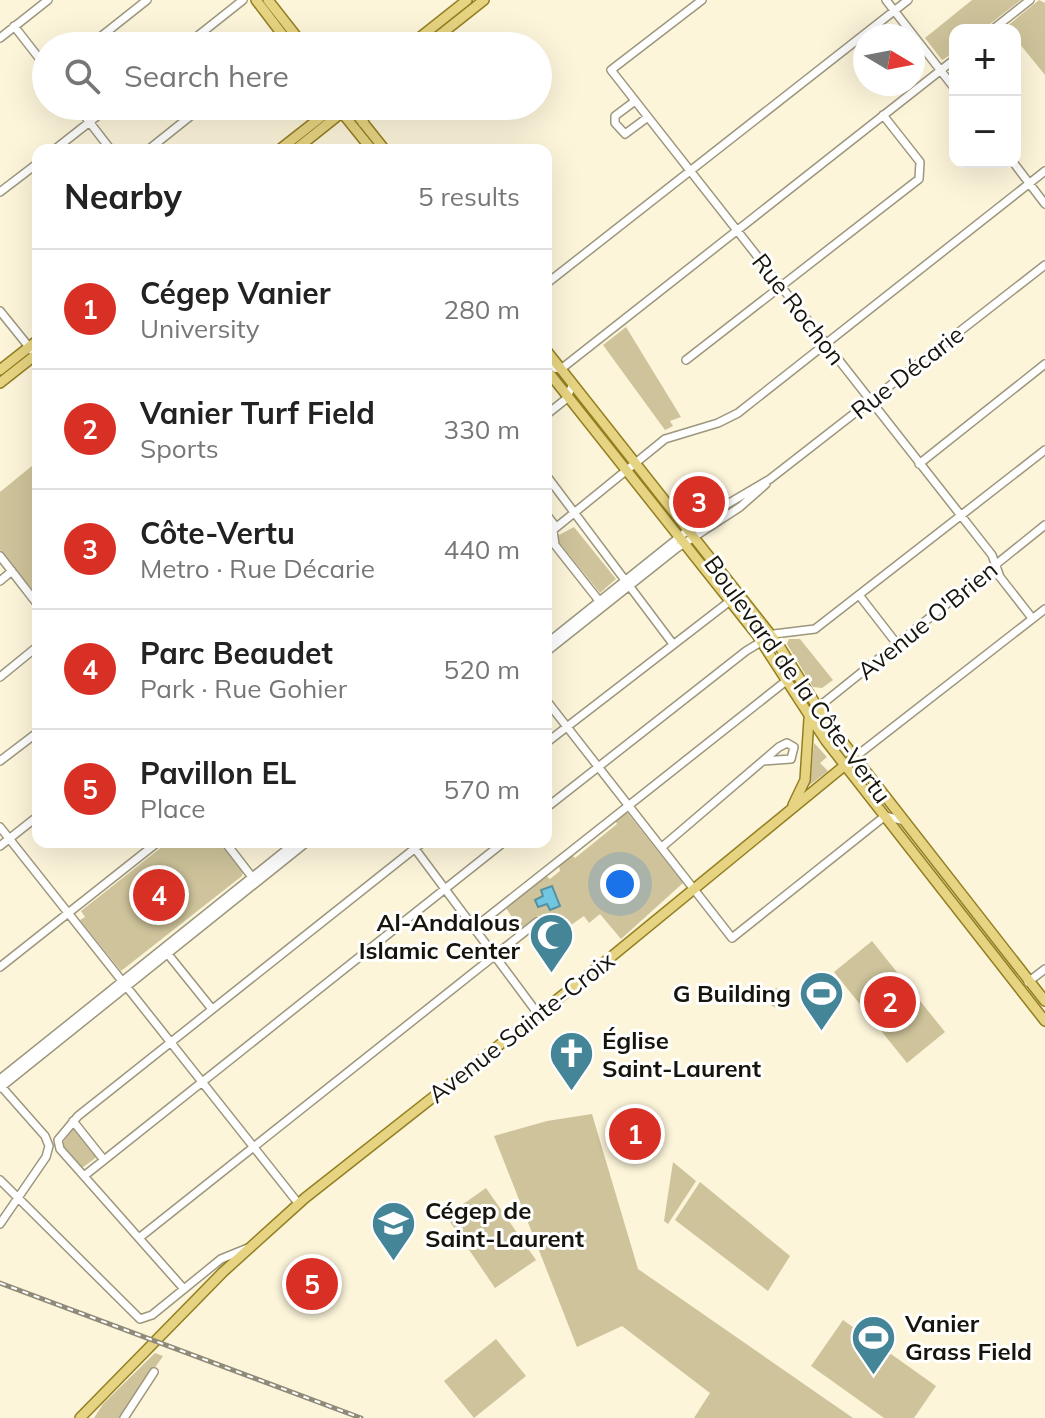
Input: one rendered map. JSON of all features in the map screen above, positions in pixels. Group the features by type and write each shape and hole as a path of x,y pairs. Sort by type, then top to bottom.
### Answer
{"main road":[{"path":"256,0 277,32"},
{"path":"268,0 293,32"},
{"path":"427,32 467,0"},
{"path":"444,32 484,0"},
{"path":"288,144 324,120"},
{"path":"302,144 329,120"},
{"path":"352,120 368,144"},
{"path":"359,120 380,144"},
{"path":"0,370 32,353"},
{"path":"0,383 32,355"},
{"name":"Boulevard de la Côte-Vertu","path":"552,358 771,636 818,708 901,820 1045,1001"},
{"name":"Boulevard de la Côte-Vertu","path":"552,376 730,601 845,765 1045,1021"},
{"name":"Avenue Sainte-Croix","path":"791,808 805,780 808,715"},
{"name":"Avenue Sainte-Croix","path":"82,1417 250,1247 298,1203 538,1014 855,757"}],"street":[{"path":"107,32 147,0"},
{"path":"203,32 243,0"},
{"name":"Rue Rochon","path":"702,0 611,70 960,516 1000,577 1032,618"},
{"path":"886,0 949,81"},
{"path":"552,279 908,0"},
{"path":"1000,24 1030,0"},
{"path":"0,38 45,1"},
{"path":"14,26 32,49"},
{"path":"552,368 561,369 949,64"},
{"path":"635,101 615,116 615,123 625,134 648,117"},
{"path":"686,360 919,179 920,162 883,115"},
{"path":"62,144 92,120"},
{"path":"156,144 186,120"},
{"path":"89,122 106,144"},
{"path":"0,192 32,168"},
{"path":"1017,168 1045,204"},
{"path":"552,532 672,435 733,416 1045,171"},
{"name":"Rue Décarie","path":"627,584 691,533 770,479 1045,265"},
{"path":"0,311 32,347"},
{"path":"919,464 1045,364"},
{"path":"552,410 568,396 573,384"},
{"path":"552,803 761,642 771,636 815,629 1045,450"},
{"path":"552,483 673,644"},
{"path":"552,522 556,527"},
{"name":"Avenue O'Brien","path":"808,715 1045,525"},
{"path":"552,538 600,602"},
{"path":"0,556 32,597"},
{"path":"0,581 12,571"},
{"path":"552,639 627,584"},
{"path":"552,647 627,584"},
{"path":"859,595 897,644"},
{"path":"552,738 730,601"},
{"name":"Avenue Sainte-Croix","path":"855,757 1045,609"},
{"path":"0,677 32,651"},
{"path":"474,928 786,681"},
{"path":"552,708 732,938 885,816"},
{"path":"0,761 32,737"},
{"path":"662,847 763,761"},
{"name":"Boulevard de la Côte-Vertu","path":"885,816 901,820"},
{"path":"0,846 32,821"},
{"path":"0,827 298,1203"},
{"path":"0,967 150,848"},
{"path":"230,848 254,879"},
{"path":"124,983 167,953 289,848"},
{"path":"184,1289 0,1085 254,879 298,848"},
{"path":"0,1224 53,1145 73,1121 408,848"},
{"path":"414,848 538,1014"},
{"path":"84,1176 496,848"},
{"path":"139,1238 537,922"},
{"path":"167,953 212,1009"},
{"path":"1020,988 1045,969"},
{"path":"73,1121 104,1160"},
{"path":"0,1180 17,1198"},
{"name":"Avenue Sainte-Croix","path":"17,1198 142,1320 222,1258 250,1247"},
{"path":"124,1418 154,1372"}],"shaded area":[{"path":"972,0 1021,0 990,24 949,24 949,56 942,60 925,38"},
{"path":"1039,0 1045,3 1045,75 1021,45 1021,24 1010,24"},
{"path":"626,327 681,417 670,421 673,426 665,430 603,345"},
{"path":"32,466 32,591 0,550 0,492"},
{"path":"574,527 616,579 600,593 558,541 559,535"},
{"path":"789,639 800,639 833,680 822,688 813,687 787,644"},
{"path":"814,743 827,757 820,763 828,771 806,788 811,775"},
{"path":"626,811 683,883 621,939 600,914 589,923 584,916 555,936 539,916 520,929 506,908 546,876 550,879 560,871 559,865 572,855 575,858 617,824 615,820"},
{"path":"160,848 224,848 243,872 242,876 121,971 80,920 85,917 81,911"},
{"path":"872,941 945,1032 907,1063 834,972"},
{"path":"778,988 785,991 788,998 785,1005 778,1008 771,1005 768,998 771,991"},
{"path":"592,1114 638,1269 853,1418 694,1418 710,1393 622,1326 577,1347 494,1136 547,1121"},
{"path":"74,1127 98,1156 82,1168 62,1144"},
{"path":"673,1162 696,1181 668,1224 664,1221"},
{"path":"700,1182 790,1256 768,1291 675,1220"},
{"path":"486,1188 536,1260 495,1288 446,1216"},
{"name":"Vanier Grass Field","path":"843,1320 936,1386 914,1418 884,1418 811,1366"},
{"path":"496,1339 526,1376 474,1418 444,1381"},
{"path":"155,1353 163,1356 119,1418 94,1418 103,1404"}],"water":[{"path":"552,886 560,906 550,910 547,904 538,907 535,900 543,896 541,890"}],"railway":[{"path":"0,1283 361,1418"}],"place":[{"name":"Côte-Vertu","path":"699,502"},
{"name":"Parc Beaudet","path":"159,895"},
{"name":"Al-Andalous Islamic Center","path":"551,975"},
{"name":"Vanier Turf Field","path":"890,1002"},
{"name":"G Building","path":"822,1032"},
{"name":"Église Saint-Laurent","path":"571,1093"},
{"name":"Cégep Vanier","path":"635,1134"},
{"name":"Cégep de Saint-Laurent","path":"394,1263"},
{"name":"Pavillon EL","path":"312,1284"},
{"name":"Vanier Grass Field","path":"874,1376"}]}
